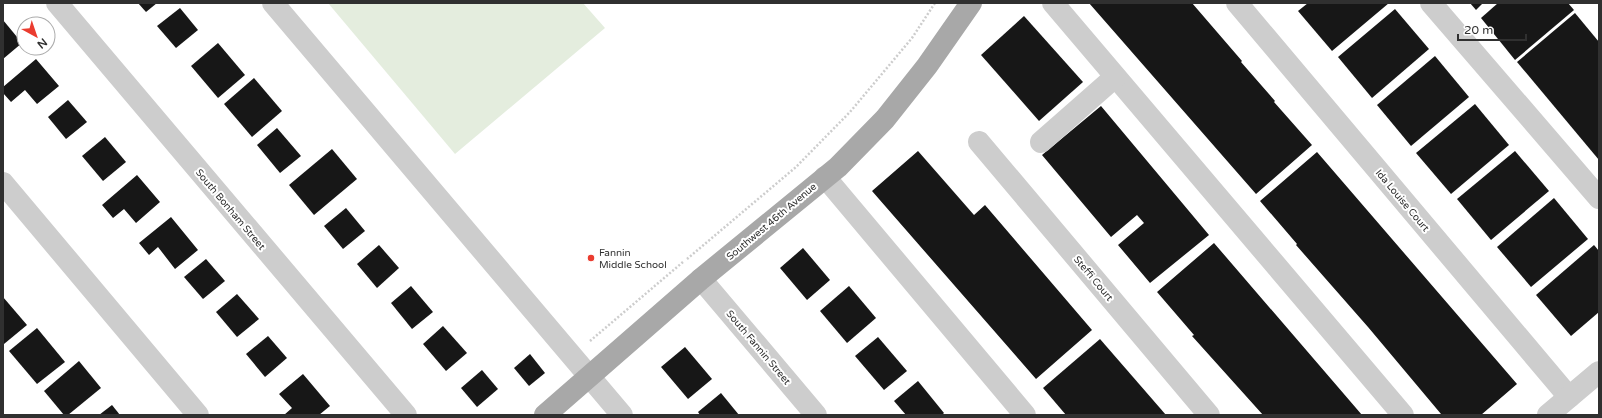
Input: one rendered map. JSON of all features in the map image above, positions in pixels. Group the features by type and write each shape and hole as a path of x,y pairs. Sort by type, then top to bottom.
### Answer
{"main road":[{"name":"Southwest 46th Avenue","path":"545,415 701,279 838,167 885,119 927,66 971,3"}],"street":[{"name":"South Bonham Street","path":"57,3 406,415"},
{"path":"273,3 622,415"},
{"path":"1052,3 1403,415"},
{"name":"Ida Louise Court","path":"1237,3 1569,397"},
{"path":"1431,3 1599,198"},
{"path":"1041,142 1115,77"},
{"name":"Steffi Court","path":"979,142 1209,415"},
{"path":"825,177 1025,415"},
{"path":"3,183 198,415"},
{"name":"South Fannin Street","path":"701,279 816,415"},
{"path":"1548,415 1599,372"}],"path":[{"path":"572,356 796,167 850,112 912,38 935,3"}],"green space":[{"path":"328,3 583,3 605,28 455,154"}],"building":[{"path":"138,3 157,3 146,12"},
{"path":"1089,3 1192,3 1242,61 1241,62 1275,101 1274,102 1312,145 1256,194"},
{"path":"1308,3 1389,3 1332,51 1298,11"},
{"path":"1470,3 1483,3 1476,10"},
{"path":"1498,3 1568,3 1574,10 1515,60 1481,18"},
{"path":"180,8 198,30 176,48 157,26"},
{"path":"1395,9 1429,49 1372,98 1338,57"},
{"path":"1575,13 1599,42 1599,160 1517,62"},
{"path":"1024,16 1083,82 1039,121 981,55"},
{"path":"3,20 16,36 16,48 3,59"},
{"path":"218,43 245,75 218,98 191,66"},
{"path":"1435,56 1469,97 1411,146 1377,105"},
{"path":"36,59 59,86 37,104 25,90 11,102 3,93 3,87"},
{"path":"254,78 282,111 252,137 224,104"},
{"path":"68,100 87,122 66,139 48,117"},
{"path":"1475,104 1509,145 1451,194 1416,153"},
{"path":"1101,106 1209,235 1150,283 1118,245 1144,223 1137,215 1111,237 1042,155"},
{"path":"277,128 301,156 280,173 257,145"},
{"path":"105,137 126,162 103,181 82,156"},
{"path":"332,149 357,179 314,215 289,185"},
{"path":"918,151 974,215 985,205 1092,330 1036,379 872,191"},
{"path":"1515,151 1549,191 1491,240 1457,199"},
{"path":"1317,152 1517,384 1481,415 1440,415 1441,414 1368,327 1296,245 1297,244 1260,201"},
{"path":"137,175 160,202 136,223 124,209 113,218 102,205"},
{"path":"1554,198 1588,239 1531,287 1497,247"},
{"path":"346,208 365,231 343,249 324,226"},
{"path":"171,217 198,250 175,269 158,247 149,255 139,243"},
{"path":"1214,243 1362,415 1263,415 1192,336 1194,335 1157,292"},
{"path":"379,245 399,268 377,288 357,264"},
{"path":"1594,245 1599,251 1599,312 1571,336 1536,295"},
{"path":"803,248 830,280 807,300 780,268"},
{"path":"206,259 225,281 203,299 184,277"},
{"path":"411,286 433,312 412,329 391,303"},
{"path":"849,286 876,318 847,343 820,311"},
{"path":"237,294 259,319 237,337 216,312"},
{"path":"3,297 27,325 4,344 3,343"},
{"path":"443,326 467,353 446,371 423,344"},
{"path":"37,328 65,362 37,384 9,351"},
{"path":"268,336 287,358 265,377 246,354"},
{"path":"878,337 907,371 884,390 855,356"},
{"path":"1100,339 1166,415 1066,415 1043,388"},
{"path":"685,347 712,379 688,399 661,367"},
{"path":"530,354 545,373 529,386 514,368"},
{"path":"79,361 101,388 68,415 64,415 44,391"},
{"path":"482,370 498,389 477,407 461,388"},
{"path":"303,374 330,406 319,415 284,415 292,408 279,394"},
{"path":"918,381 944,413 942,415 906,415 894,401"},
{"path":"721,393 739,415 700,415 698,412"},
{"path":"112,405 120,415 99,415"}],"place":[{"name":"Fannin Middle School","path":"591,258"}]}
